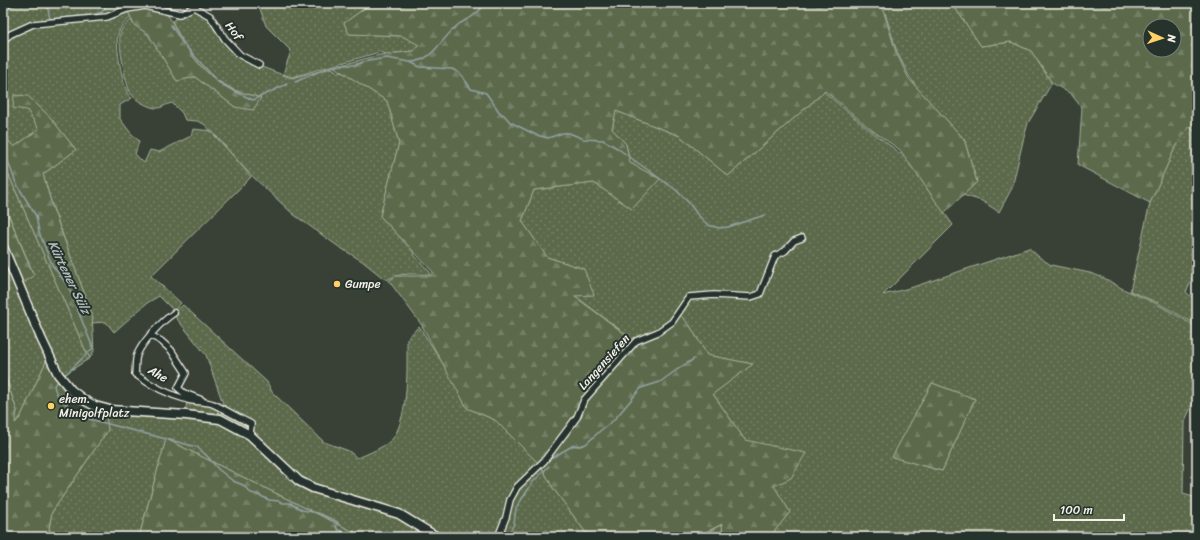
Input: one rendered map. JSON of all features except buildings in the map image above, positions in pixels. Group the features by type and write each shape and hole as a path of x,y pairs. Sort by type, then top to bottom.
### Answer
{"main road":[{"path":"3,247 41,338 58,374 65,384 84,400 101,408 118,411 186,414 220,419 250,435 299,481 313,488 399,514 437,537"}],"street":[{"name":"Hof","path":"3,40 11,34 33,24 106,16 145,5 180,14 194,5 210,16 225,40 240,55 259,65"},
{"name":"Langensiefen","path":"498,537 506,517 510,500 517,487 544,461 577,417 584,400 636,341 658,332 672,322 689,297 719,295 751,297 760,294 775,256 785,251 794,242 802,238"},
{"name":"Ahe","path":"174,313 164,319 150,335 137,356 135,374 158,388 187,400 211,404"},
{"name":"Ahe","path":"150,335 161,341 170,350 186,373 178,388 184,393 211,404 251,424 250,435"},
{"path":"1193,537 1197,532"}],"green space":[{"path":"3,3 144,3 144,5 106,15 33,23 3,38"},
{"path":"258,3 372,3 344,23 349,34 402,36 419,44 414,51 386,54 380,52 292,77 283,74 291,51 266,26"},
{"path":"372,3 881,3 896,52 909,79 964,139 977,182 944,213 900,150 873,131 825,91 728,176 680,136 616,111 612,129 626,144 630,163 660,179 632,209 594,183 534,190 522,221 547,257 584,269 594,295 574,296 636,342 658,333 679,314 689,324 707,355 753,364 713,394 745,440 806,453 791,478 774,486 790,512 773,533 772,537 723,537 722,524 696,537 589,537 553,488 541,466 495,420 467,408 421,324 389,281 396,276 431,276 433,272 380,216 399,143 387,101 334,67 379,55 414,51 419,45 402,36 349,34 344,23"},
{"path":"882,3 952,3 981,46 1011,42 1031,51 1052,83 1028,123 1012,188 999,212 982,201 963,195 977,182 964,139 918,89 909,76 897,52"},
{"path":"952,3 1197,3 1197,134 1189,126 1174,150 1150,203 1078,165 1082,108 1071,94 1052,83 1031,51 1011,42 981,46"},
{"path":"145,7 166,11 193,57 211,76 234,90 261,98 253,110 235,107 195,77 177,81 148,34 134,25 127,9"},
{"path":"127,9 131,18 121,27 117,40 124,83 128,94 132,98 120,105 120,119 139,141 135,154 144,163 150,150 159,152 191,136 193,129 212,131 251,177 151,276 181,303 174,311 159,296 147,303 114,332 106,322 92,323 92,314 53,208 43,174 76,150 50,117 28,96 27,110 39,129 14,147 7,139 3,142 3,117 7,115 3,104 3,41 33,25 85,21"},
{"path":"194,9 209,18 225,40 254,64 291,78 332,68 338,72 344,73 387,101 399,143 380,216 412,250 415,256 430,272 430,275 403,275 392,277 387,280 293,214 250,174 204,124 197,121 185,120 182,113 172,103 155,108 135,99 129,90 125,74 121,55 120,39 122,29 131,20 134,25 148,34 177,81 195,77 235,107 261,98 234,90 208,75 186,49 172,21"},
{"path":"824,92 872,132 904,156 953,225 883,295 913,287 1029,248 1051,265 1090,273 1104,278 1123,289 1155,303 1197,327 1197,399 1192,405 1184,423 1183,494 1197,498 1197,530 1192,537 772,537 773,533 790,512 745,440 713,394 752,364 707,355 689,324 658,331 635,341 574,295 584,269 547,257 522,221 534,190 594,183 632,209 659,179 630,163 626,144 612,129 616,111 680,136 728,176","holes":["932,383 975,399 942,471 893,457"]},
{"path":"14,95 28,96 50,117 76,150 43,174 53,209 92,314 94,351 90,358 3,162 3,142 7,139 14,147 39,129 27,110 13,108"},
{"path":"1189,125 1197,134 1197,268 1186,292 1197,302 1197,325 1156,302 1130,291 1150,203 1174,150"},
{"path":"3,162 90,358 62,376 21,284 34,275 3,201"},
{"path":"3,202 34,276 21,284 3,241"},
{"path":"3,253 48,357 20,418 14,423 17,411 3,369"},
{"path":"183,305 267,382 272,392 324,442 349,451 357,458 387,443 394,437 399,427 405,402 407,339 419,326 449,373 467,408 495,420 540,464 516,486 497,537 441,537 400,511 312,483 301,478 251,435 252,425 225,409 206,355 173,314"},
{"path":"48,357 63,385 68,406 92,420 95,411 106,414 108,430 52,512 49,529 52,537 3,537 3,369 17,411 15,423 20,418"},
{"path":"932,383 975,399 942,471 892,457"},
{"path":"187,401 211,405 251,425 251,431 237,426 185,414"},
{"path":"111,413 220,420 236,428 298,482 398,516 435,537 364,537 166,439 139,537 52,537 49,529 52,512 108,430 106,414"},
{"path":"166,439 364,537 139,537"},
{"path":"541,466 553,488 589,537 499,537 517,488"},
{"path":"723,524 723,537 697,537"}],"waterway":[{"path":"3,10 19,3"},
{"path":"42,3 45,4 48,9 50,19 92,15 102,12 108,3"},
{"path":"411,62 419,61 432,53 453,29 469,19 486,3"},
{"path":"171,25 182,42 218,82 232,90 253,100 287,84"},
{"path":"295,82 327,68 340,65 356,65 363,62 386,58 410,62 420,67 452,69 462,76 471,89 486,93 500,113 510,122 536,135 548,138 563,133 569,133 584,139 603,140 617,148 676,190 708,225 719,228 728,227 765,215"},
{"name":"Kürtener Sülz","path":"3,148 16,183 36,216 39,232 48,255 53,266 68,286 93,348 64,376"},
{"path":"553,457 574,445 580,446 586,444 614,420 641,388 660,382 694,359"},
{"name":"Kürtener Sülz","path":"60,380 54,385 57,395 69,407 83,417"},
{"name":"Kürtener Sülz","path":"89,419 197,447 218,469 233,481 243,485 251,493 269,500 290,503 302,510 318,513 336,521 338,523 336,527 338,530 348,533 359,533 365,537"},
{"path":"507,537 514,524 516,508 533,482 549,466"}],"place":[{"name":"Gumpe","path":"337,284"},
{"name":"ehem. Minigolfplatz","path":"51,406"}]}
